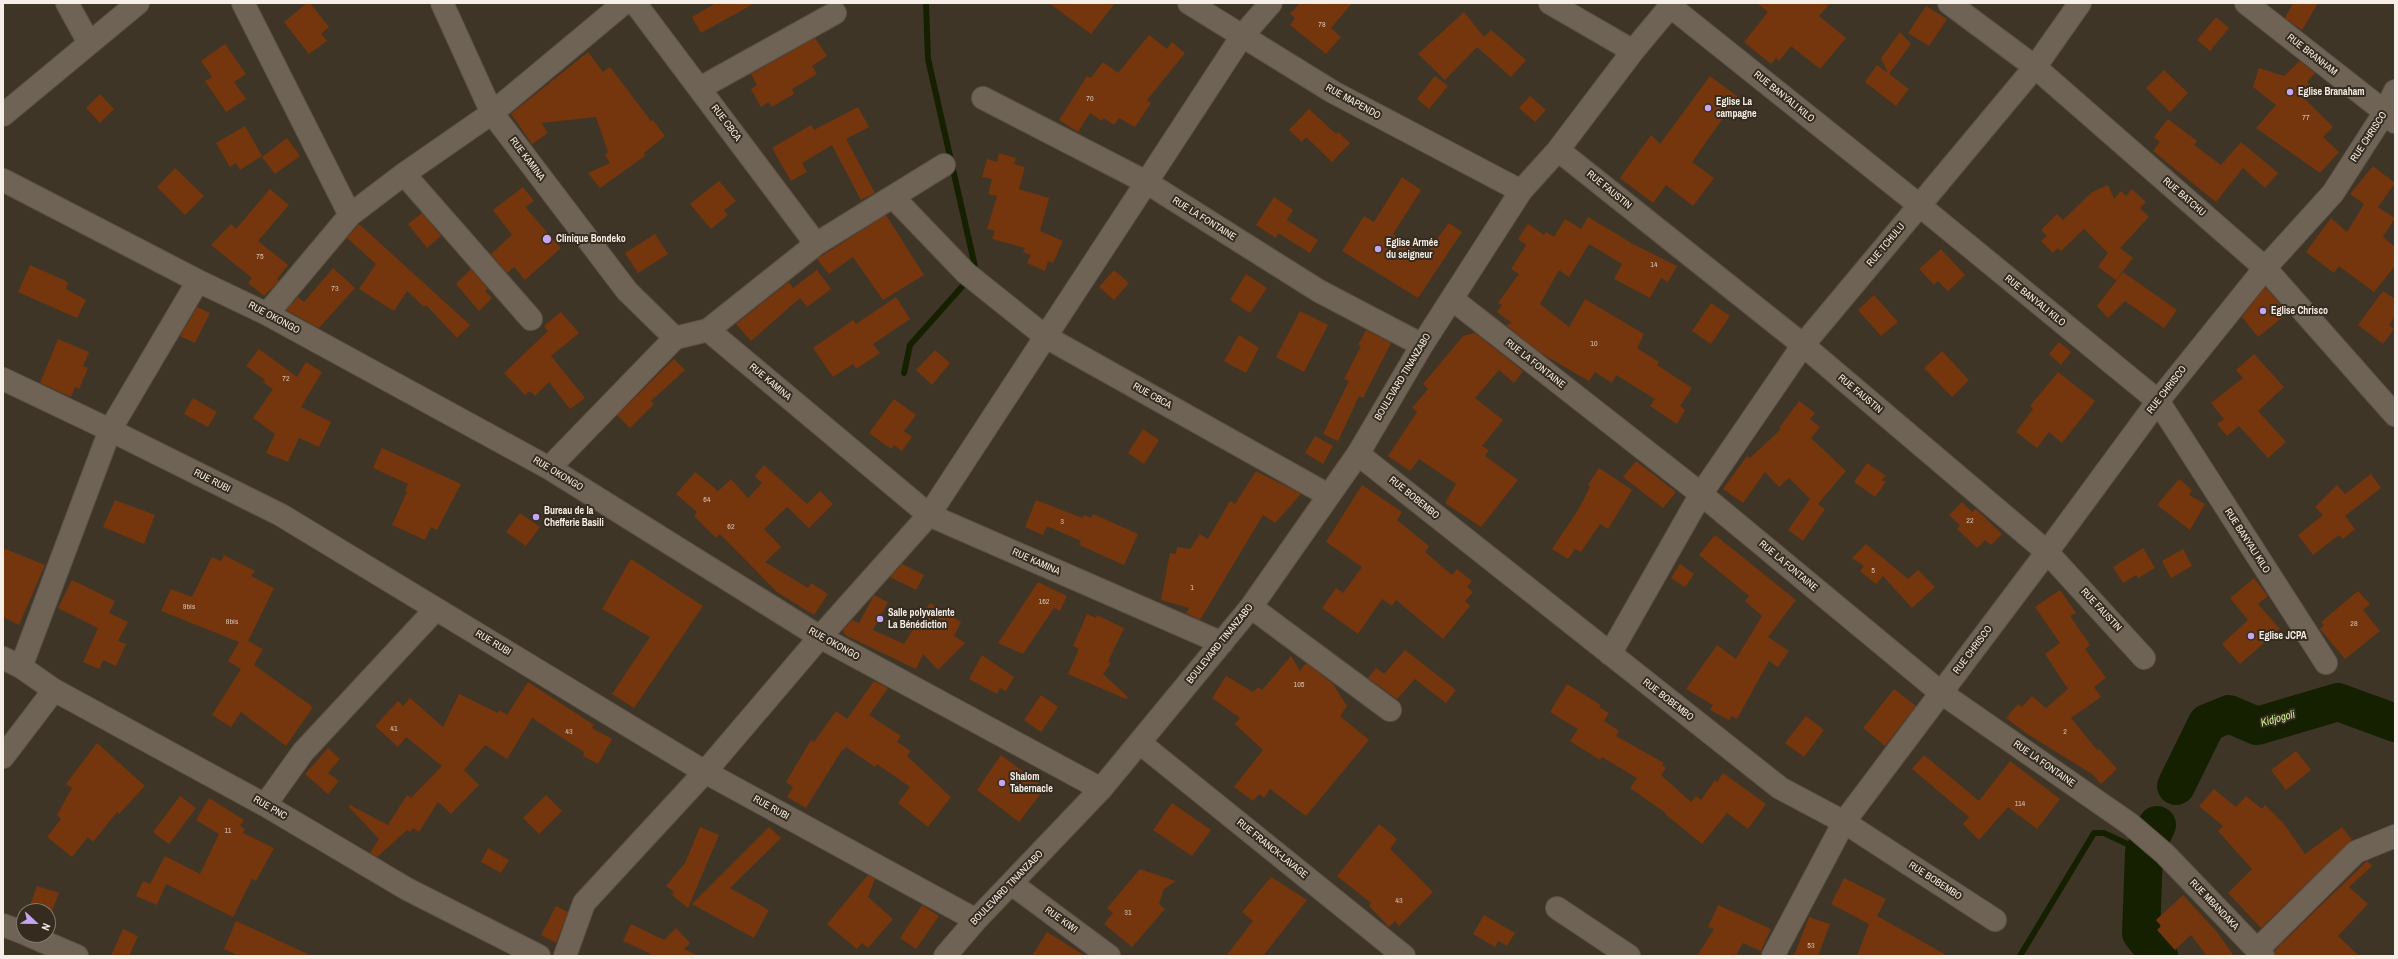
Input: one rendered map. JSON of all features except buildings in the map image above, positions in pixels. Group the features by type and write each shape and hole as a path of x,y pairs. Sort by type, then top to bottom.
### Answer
{"street":[{"path":"67,3 89,43"},
{"path":"3,115 138,3"},
{"path":"243,3 350,215"},
{"name":"RUE KAMINA","path":"442,3 492,113 627,291 675,338"},
{"path":"267,314 350,215 404,174 492,113 624,3"},
{"name":"RUE CBCA","path":"635,3 816,244"},
{"name":"RUE MAPENDO","path":"1189,3 1333,92 1521,192"},
{"path":"565,956 584,903 705,772 820,637 929,515 1242,36 1272,3"},
{"path":"1550,3 1633,51"},
{"name":"RUE BATCHU","path":"1949,3 2035,67 2265,268 2395,416"},
{"name":"RUE TCHULU","path":"1610,654 1702,494 1803,345 2035,67 2080,3"},
{"name":"RUE BRANHAM","path":"2246,3 2390,117"},
{"name":"BOULEVARD TINANZABO","path":"946,956 976,920 1101,789 1251,607 1358,454 1422,345 1521,192 1558,150 1633,51 1671,4"},
{"name":"RUE BANYALI KILO","path":"1671,4 2158,401 2326,663"},
{"path":"700,88 835,13"},
{"name":"RUE CHRISCO","path":"1773,956 1844,822 1940,692 2047,552 2158,401 2265,268 2333,193 2390,117 2395,91"},
{"name":"RUE LA FONTAINE","path":"983,98 1146,182 1320,291 1422,345"},
{"name":"RUE FAUSTIN","path":"1558,150 1803,345 2047,552 2144,658"},
{"path":"549,468 675,338 708,330 816,244 944,165"},
{"path":"404,174 531,319"},
{"name":"RUE OKONGO","path":"3,180 198,281 267,314 549,468 820,637 1101,789"},
{"name":"RUE CBCA","path":"893,197 974,280 1046,336 1328,496"},
{"path":"12,663 110,430 198,281"},
{"name":"RUE LA FONTAINE","path":"1452,299 1702,494 1940,692 2130,824 2165,854"},
{"name":"RUE KAMINA","path":"708,330 929,515 1222,643"},
{"name":"RUE RUBI","path":"3,379 110,430 281,515 705,772 976,920"},
{"name":"RUE BOBEMBO","path":"1358,454 1780,788 1844,822 1996,920"},
{"path":"1251,607 1390,710"},
{"path":"265,805 302,752 436,608"},
{"name":"RUE PNC","path":"12,663 54,690 265,805 407,889 539,956"},
{"path":"3,757 54,690"},
{"name":"RUE FRANCK-LAVAGE","path":"1140,743 1404,956"},
{"path":"2260,953 2356,852 2395,836"},
{"name":"RUE MBANDAKA","path":"2165,854 2260,953"},
{"name":"RUE KIWI","path":"1012,884 1109,956"},
{"path":"1557,908 1629,956"},
{"path":"3,925 16,931"},
{"path":"47,943 77,956"}],"waterway":[{"path":"926,3 928,59 976,271 974,273"},
{"path":"904,373 910,345 968,280"},
{"name":"Kidjogoli","path":"2176,786 2207,723 2229,714 2257,726 2338,702 2395,723"},
{"name":"Kidjogoli","path":"2157,825 2144,852 2141,933 2159,956"},
{"path":"2020,956 2094,833 2104,833 2144,852"}],"place":[{"name":"Eglise Branaham","path":"2290,92"},
{"name":"Eglise La campagne","path":"1708,108"},
{"name":"Clinique Bondeko","path":"547,239"},
{"name":"Eglise Armée du seigneur","path":"1378,249"},
{"name":"Eglise Chrisco","path":"2263,311"},
{"name":"Bureau de la Chefferie Basili","path":"536,517"},
{"name":"Salle polyvalente La Bénédiction","path":"880,619"},
{"name":"Eglise JCPA","path":"2251,636"},
{"name":"Shalom Tabernacle","path":"1002,783"}]}
